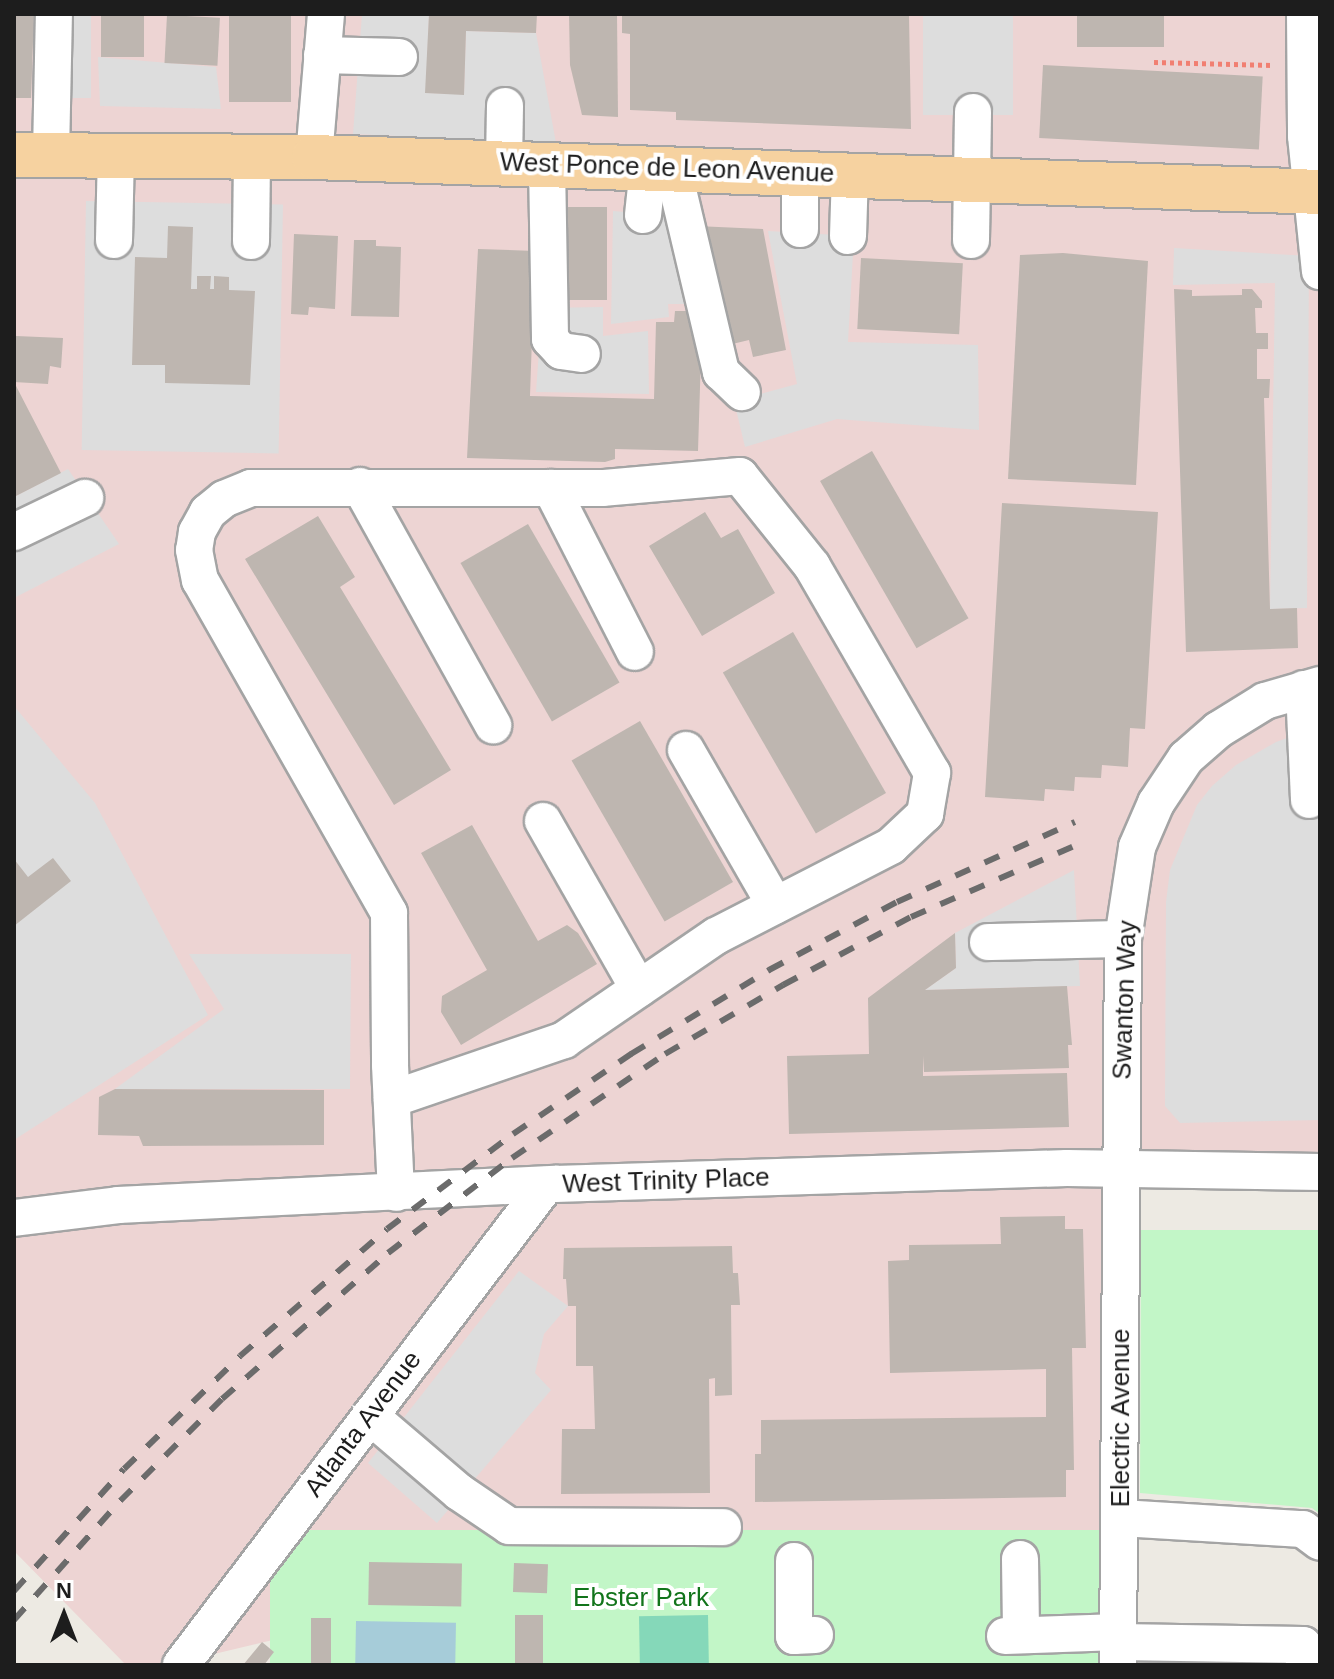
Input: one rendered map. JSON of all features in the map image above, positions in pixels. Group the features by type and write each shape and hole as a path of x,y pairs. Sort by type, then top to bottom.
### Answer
{"main road":[{"name":"West Ponce de Leon Avenue","path":"33,154 314,157 1316,192"}],"street":[{"path":"33,154 54,14"},
{"path":"314,157 326,14"},
{"path":"1305,14 1306,136 1316,192 1320,271"},
{"path":"322,55 399,57"},
{"path":"504,163 505,106"},
{"path":"971,240 973,112"},
{"path":"114,240 116,154"},
{"path":"251,241 252,156"},
{"path":"547,165 550,339 561,351 582,354"},
{"path":"643,215 661,168"},
{"path":"661,168 721,372 742,392"},
{"path":"800,173 800,229"},
{"path":"848,236 850,174"},
{"path":"392,1099 564,1040 716,936 891,846 925,814 932,773 812,566 740,476 602,488 251,488 224,499 208,512 197,532 194,550 200,580 389,913 392,1099 396,1193"},
{"path":"360,486 493,725"},
{"path":"551,488 635,652"},
{"path":"14,532 85,498"},
{"path":"1309,800 1312,687"},
{"name":"Swanton Way","path":"1122,1171 1123,939 1137,847 1156,803 1186,758 1218,730 1265,701 1312,687"},
{"path":"686,750 775,905"},
{"path":"543,821 639,989"},
{"path":"988,942 1123,939"},
{"name":"West Trinity Place","path":"14,1218 118,1205 546,1185 1067,1168 1320,1172"},
{"name":"Electric Avenue","path":"1118,1646 1122,1171"},
{"name":"Atlanta Avenue","path":"181,1665 546,1185"},
{"path":"370,1416 459,1492 509,1526 723,1527"},
{"path":"1121,1518 1303,1529 1320,1542"},
{"path":"1020,1559 1013,1636 1118,1646 1303,1645 1304,1665"},
{"path":"794,1561 794,1636 815,1635"}],"path":[{"path":"1154,62 1275,65"}],"shaded area":[{"path":"14,14 1320,14 1320,1175 1118,1182 1115,1530 727,1531 168,1665 126,1665 14,1551"},
{"path":"34,14 91,14 91,98 34,98"},
{"path":"362,14 429,14 426,93 464,94 466,31 536,33 556,143 353,134"},
{"path":"923,14 1013,14 1013,115 923,115"},
{"path":"98,57 216,67 221,109 100,106"},
{"path":"86,201 283,204 279,453 82,450"},
{"path":"613,211 675,216 695,304 668,304 669,317 611,324"},
{"path":"768,231 854,236 848,342 978,345 979,430 837,419 745,447 734,401 797,384"},
{"path":"1174,248 1309,256 1307,608 1270,609 1275,283 1173,285"},
{"path":"603,307 603,336 648,331 649,394 536,392 542,308"},
{"path":"68,469 119,544 14,598 14,497"},
{"path":"14,706 95,803 208,1015 14,1140"},
{"path":"1320,726 1320,1120 1180,1123 1165,1106 1166,902 1170,870 1197,805 1212,786 1236,765 1276,742"},
{"path":"1074,870 1080,986 925,990 956,968 955,933"},
{"path":"189,954 351,954 350,1089 115,1089 224,1009"},
{"path":"519,1271 568,1306 544,1334 535,1373 551,1390 437,1523 368,1463"}],"green space":[{"path":"1141,1230 1320,1230 1320,1514 1312,1508 1140,1493"},
{"name":"Ebster Park","path":"270,1530 1115,1530 1115,1665 270,1665"},
{"path":"708,1615 709,1665 640,1665 639,1616"}],"water":[{"path":"356,1621 456,1623 455,1665 355,1665"}],"building":[{"path":"14,14 34,14 31,98 14,98"},
{"path":"101,14 144,14 144,57 101,57"},
{"path":"229,14 291,14 291,102 229,102"},
{"path":"429,14 537,14 536,33 466,31 464,95 425,93"},
{"path":"569,14 617,14 618,117 582,115 570,65"},
{"path":"622,14 909,14 911,129 676,120 676,112 630,110 630,34 622,33"},
{"path":"1077,14 1164,14 1164,47 1077,47"},
{"path":"167,15 220,18 217,66 164,63"},
{"path":"1043,65 1263,77 1259,149 1039,138"},
{"path":"564,207 607,207 607,300 564,300"},
{"path":"168,226 193,227 191,289 197,289 197,276 211,276 210,289 214,289 214,276 229,277 229,290 255,291 250,385 165,383 165,365 132,365 135,257 167,258"},
{"path":"696,226 763,229 786,350 753,357 749,340 724,346"},
{"path":"294,234 338,236 335,309 309,307 308,315 291,314"},
{"path":"354,240 376,240 376,246 401,247 399,317 351,316"},
{"path":"478,249 535,251 530,396 654,399 656,322 674,322 675,311 696,311 702,324 698,451 615,449 615,459 605,462 467,458"},
{"path":"1063,253 1148,261 1136,485 1008,479 1020,255"},
{"path":"861,258 963,263 959,334 857,329"},
{"path":"1174,289 1192,290 1192,296 1242,295 1242,289 1252,289 1262,301 1262,308 1255,308 1256,333 1268,333 1268,349 1257,349 1257,379 1270,379 1269,398 1264,398 1270,609 1297,608 1298,648 1186,652"},
{"path":"16,336 63,338 61,368 50,366 48,384 14,382"},
{"path":"14,382 61,473 14,497"},
{"path":"872,451 968,618 917,648 820,481"},
{"path":"1002,503 1158,512 1145,729 1130,728 1128,767 1102,765 1101,778 1075,777 1074,791 1045,789 1044,801 985,797"},
{"path":"705,512 721,538 738,529 775,593 702,636 649,546"},
{"path":"318,516 355,577 340,587 451,770 394,805 245,559"},
{"path":"528,524 620,682 552,721 460,563"},
{"path":"793,632 886,793 816,834 723,672"},
{"path":"640,721 733,882 665,922 572,760"},
{"path":"472,825 538,941 567,925 578,933 597,964 461,1045 441,1012 442,996 487,970 421,853"},
{"path":"53,858 71,881 14,926 14,859 28,877"},
{"path":"955,933 956,968 925,990 1067,986 1072,1045 1068,1045 1069,1068 924,1072 923,1056 923,1076 1067,1073 1069,1127 789,1134 787,1056 869,1054 868,998"},
{"path":"115,1089 324,1090 324,1145 143,1146 139,1136 98,1135 99,1097"},
{"path":"1065,1216 1065,1229 1083,1229 1086,1348 1072,1348 1074,1470 1066,1470 1066,1497 755,1502 755,1454 761,1454 761,1420 1046,1417 1046,1369 890,1373 888,1261 909,1260 909,1245 1001,1244 1000,1217"},
{"path":"732,1246 733,1273 738,1273 740,1305 731,1305 732,1395 715,1396 715,1378 709,1379 710,1493 561,1494 562,1429 595,1429 593,1366 576,1366 576,1306 568,1306 566,1279 563,1279 564,1248"},
{"path":"369,1562 462,1564 461,1607 368,1605"},
{"path":"514,1563 548,1564 547,1593 513,1592"},
{"path":"515,1615 543,1615 543,1665 515,1665"},
{"path":"311,1618 331,1618 331,1665 311,1665"},
{"path":"262,1642 274,1652 264,1665 243,1665"}],"railway":[{"path":"14,1591 124,1469 240,1356 387,1229 513,1134 631,1054 769,970 897,902 1075,822"},
{"path":"14,1620 120,1501 222,1399 388,1253 512,1158 665,1054 783,985 911,917 1079,844"}]}
